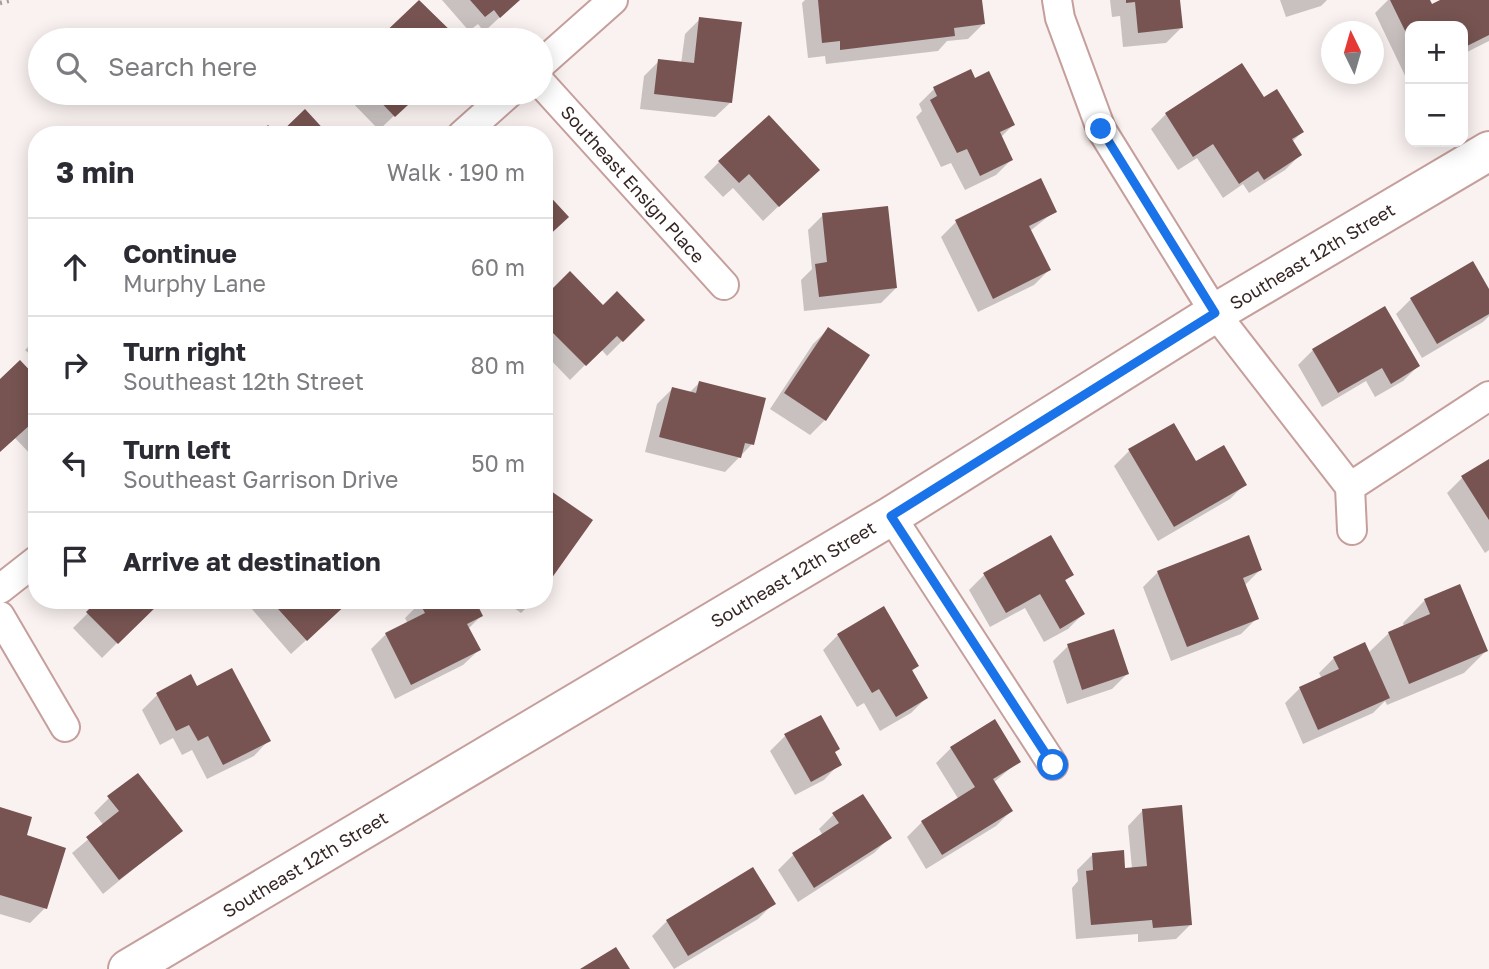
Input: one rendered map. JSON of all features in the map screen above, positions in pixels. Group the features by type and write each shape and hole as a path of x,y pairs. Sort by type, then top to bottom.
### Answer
{"main road":[{"name":"Southeast 12th Street","path":"128,969 891,516 1215,313 1489,151"}],"street":[{"path":"553,53 613,0"},
{"path":"1057,0 1060,18 1101,129 1215,313 1350,486 1352,530"},
{"name":"Southeast Ensign Place","path":"553,96 724,285"},
{"path":"471,126 495,105"},
{"path":"1350,486 1489,396"},
{"path":"891,516 1053,765"},
{"path":"0,589 28,567"},
{"path":"0,616 65,727"}],"path":[{"path":"0,3 12,0"}],"building":[{"path":"419,0 448,28 390,28"},
{"path":"470,0 520,0 500,18 494,10 485,17"},
{"path":"818,0 982,0 985,24 954,28 955,36 840,50 840,41 822,43"},
{"path":"1126,0 1180,0 1183,28 1138,33 1135,2 1126,3"},
{"path":"1390,0 1430,0 1432,4 1440,0 1489,0 1489,35 1468,46 1468,21 1405,21 1405,31"},
{"path":"699,17 742,22 732,103 654,94 658,59 694,63"},
{"path":"1242,63 1264,97 1277,89 1304,132 1292,139 1302,155 1264,180 1258,171 1239,184 1213,144 1193,157 1165,113"},
{"path":"971,69 975,78 989,71 1015,125 1000,132 1013,160 980,176 967,149 957,153 930,100 937,96 933,87"},
{"path":"384,105 408,105 395,117"},
{"path":"305,109 321,126 287,126"},
{"path":"769,115 820,170 779,207 749,174 739,183 718,161"},
{"path":"1041,178 1057,212 1029,226 1051,270 993,299 955,220"},
{"path":"553,200 569,217 553,232"},
{"path":"888,206 897,288 819,297 815,264 827,262 822,213"},
{"path":"1473,261 1489,289 1489,314 1437,344 1410,298"},
{"path":"570,271 603,305 617,291 645,320 623,342 617,336 586,366 553,333 553,288"},
{"path":"1385,306 1420,366 1391,384 1382,368 1338,393 1312,349"},
{"path":"828,327 870,355 826,421 784,393"},
{"path":"20,360 28,368 28,427 0,452 0,379"},
{"path":"699,381 766,398 754,445 745,443 741,458 659,437 672,387 696,393"},
{"path":"1174,423 1196,461 1224,445 1247,485 1174,527 1128,449"},
{"path":"1489,459 1489,520 1461,476"},
{"path":"553,492 593,520 553,576"},
{"path":"1051,535 1074,575 1065,580 1085,614 1060,629 1040,594 1006,613 983,573"},
{"path":"1249,535 1262,570 1243,578 1259,619 1187,647 1157,571"},
{"path":"1460,584 1488,651 1409,684 1388,632 1430,614 1424,599"},
{"path":"884,606 919,666 912,670 928,698 896,717 879,689 872,693 837,634"},
{"path":"89,609 154,609 118,644 86,612"},
{"path":"278,609 341,609 307,641"},
{"path":"423,609 480,609 483,616 467,624 481,650 411,685 385,633 425,613"},
{"path":"1114,629 1129,674 1082,690 1067,644"},
{"path":"1365,642 1390,698 1318,730 1299,687 1339,669 1333,657"},
{"path":"232,668 271,741 223,765 208,736 198,741 189,725 176,731 156,693 191,674 197,686"},
{"path":"821,715 840,749 835,752 842,765 811,782 784,734"},
{"path":"995,719 1021,762 993,779 1013,811 942,855 921,821 975,787 950,747"},
{"path":"138,773 183,831 119,880 86,837 119,811 107,796"},
{"path":"863,794 892,838 814,888 792,853 839,823 832,813"},
{"path":"1182,805 1192,925 1153,928 1152,920 1091,925 1086,871 1093,870 1092,853 1124,850 1125,868 1147,866 1142,809"},
{"path":"0,807 32,817 27,835 66,848 47,909 0,895"},
{"path":"753,867 776,904 688,956 666,920"},
{"path":"616,947 630,969 580,969"}],"route":[{"path":"1053,765 891,516 1215,313 1101,129"}]}
